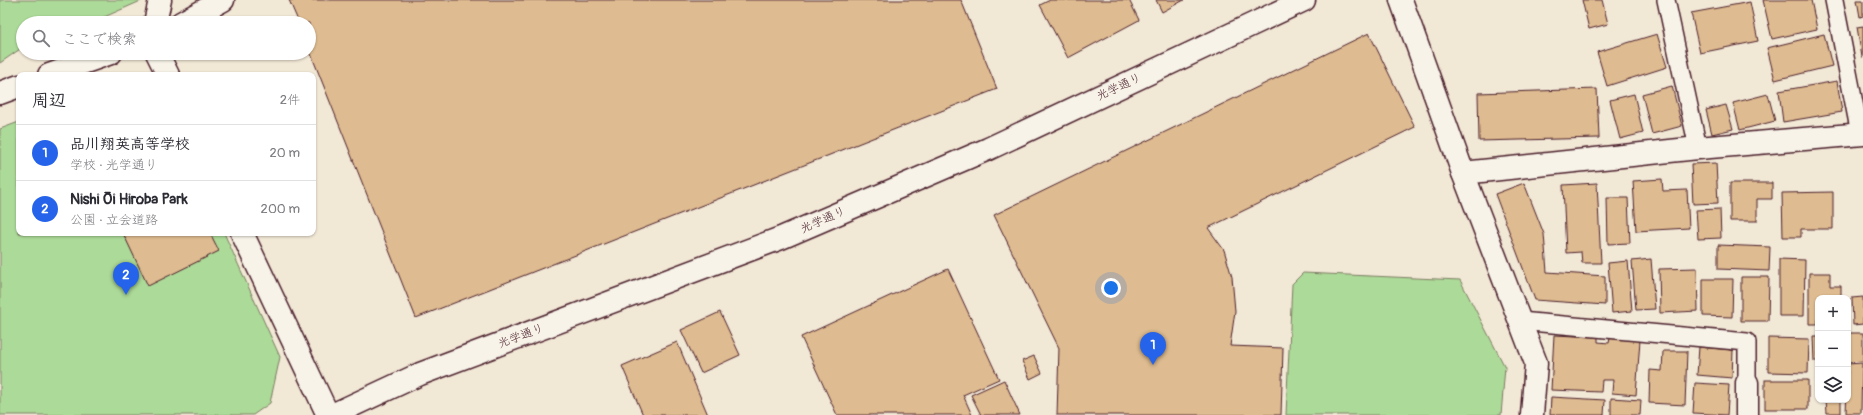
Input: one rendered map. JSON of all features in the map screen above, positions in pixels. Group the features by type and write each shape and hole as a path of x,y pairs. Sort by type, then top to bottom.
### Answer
{"street":[{"path":"157,16 160,0"},
{"path":"194,16 223,0"},
{"name":"光学通り","path":"332,415 420,374 781,238 988,148 1304,0"},
{"path":"1401,0 1463,173 1536,363 1532,415"},
{"path":"57,72 91,60"},
{"path":"161,60 167,72"},
{"path":"0,93 16,87"},
{"path":"1463,173 1698,148 1861,134"},
{"path":"243,236 328,415"},
{"path":"1747,383 1747,415"}],"lane":[{"path":"1666,0 1698,148"},
{"path":"1834,0 1861,134"},
{"path":"1520,321 1747,342 1747,383"}],"green space":[{"path":"0,0 143,0 107,16 16,16 16,52 0,63"},
{"path":"16,123 16,236 225,236 280,357 270,403 253,415 0,415 0,129"},
{"path":"1303,273 1460,280 1505,367 1501,415 1286,415 1292,284"}],"building":[{"path":"289,0 961,0 997,89 416,318 313,60 316,60 316,16 296,16"},
{"path":"1050,0 1129,0 1139,20 1068,58 1040,5"},
{"path":"1156,0 1184,0 1162,12"},
{"path":"1582,0 1602,0 1608,24 1589,29"},
{"path":"1763,0 1811,0 1817,29 1772,39"},
{"path":"1857,0 1863,0 1863,16 1860,17"},
{"path":"1750,2 1758,41 1700,53 1691,13"},
{"path":"1863,26 1863,57 1862,57 1857,27"},
{"path":"1369,33 1415,127 1208,228 1224,250 1232,277 1235,311 1230,346 1283,348 1281,415 1057,415 1059,348 994,215"},
{"path":"1657,34 1667,67 1607,86 1597,52"},
{"path":"1824,34 1832,66 1775,80 1767,48"},
{"path":"1837,81 1842,112 1783,122 1779,91"},
{"path":"1672,86 1682,126 1652,134 1642,94"},
{"path":"1597,89 1599,138 1479,141 1478,93"},
{"path":"1634,94 1643,133 1620,139 1610,100"},
{"path":"1768,94 1775,121 1740,130 1733,103"},
{"path":"1726,105 1733,129 1712,134 1706,110"},
{"path":"1716,163 1718,203 1693,204 1691,164"},
{"path":"1662,179 1663,191 1687,190 1689,228 1636,231 1633,181"},
{"path":"1524,183 1544,234 1547,272 1605,276 1605,305 1535,300 1495,194"},
{"path":"1597,183 1601,263 1582,263 1581,252 1566,253 1563,185"},
{"path":"1730,183 1772,183 1772,199 1757,199 1757,221 1730,221"},
{"path":"1833,192 1833,229 1801,229 1801,237 1783,237 1782,193"},
{"path":"1607,198 1628,198 1630,243 1608,244"},
{"path":"1720,209 1721,238 1698,239 1696,210"},
{"path":"124,236 212,236 219,251 148,286"},
{"path":"1718,245 1770,247 1769,271 1718,269"},
{"path":"1651,259 1655,309 1636,310 1632,261"},
{"path":"1779,259 1805,260 1804,316 1779,316"},
{"path":"1628,261 1632,311 1612,313 1608,263"},
{"path":"1697,268 1698,311 1660,313 1659,269"},
{"path":"948,269 999,379 963,395 972,415 837,415 801,337"},
{"path":"1809,273 1830,273 1830,286 1841,286 1841,295 1815,295 1815,324 1809,324"},
{"path":"1741,277 1769,277 1768,321 1741,321"},
{"path":"1703,279 1733,279 1732,317 1703,316"},
{"path":"1863,297 1863,324 1853,325 1852,298"},
{"path":"720,312 740,355 701,373 681,330"},
{"path":"1851,333 1863,333 1863,361 1851,362"},
{"path":"1554,335 1598,337 1598,342 1609,343 1610,338 1640,340 1636,395 1612,393 1613,380 1602,380 1601,392 1551,390"},
{"path":"1813,336 1815,336 1815,361"},
{"path":"1768,338 1809,339 1808,373 1768,372"},
{"path":"677,342 708,415 643,415 622,366"},
{"path":"1699,347 1733,350 1732,378 1697,375"},
{"path":"1663,351 1687,351 1685,405 1649,403 1650,370 1662,371"},
{"path":"1034,356 1042,373 1030,379 1022,361"},
{"path":"1862,363 1861,413 1846,413 1846,403 1851,403 1851,364"},
{"path":"1004,380 1020,415 981,415 971,395"},
{"path":"1765,380 1808,380 1808,409 1765,409"},
{"path":"1695,383 1729,385 1727,415 1693,413"},
{"path":"1551,397 1605,400 1604,415 1550,415"},
{"path":"1611,398 1641,400 1640,415 1611,415"},
{"path":"1826,403 1841,403 1841,413 1827,413"}],"place":[{"name":"Nishi Ōi Hiroba Park","path":"126,295"},
{"name":"品川翔英高等学校","path":"1153,365"}]}
